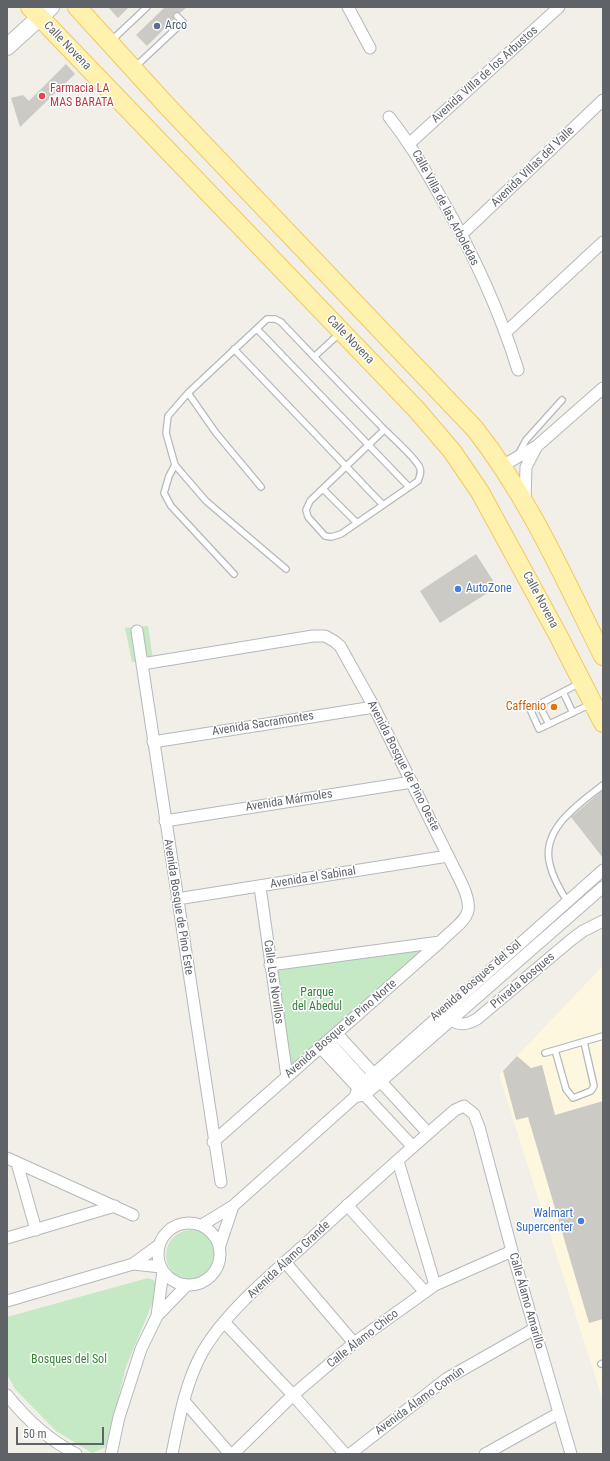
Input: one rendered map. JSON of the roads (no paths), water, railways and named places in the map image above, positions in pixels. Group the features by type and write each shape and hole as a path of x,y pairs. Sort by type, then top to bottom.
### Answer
{"main road":[{"path":"77,7 109,43 475,429 525,501 603,656"},
{"name":"Calle Novena","path":"40,10 416,409 463,466 500,526 603,723"}],"street":[{"path":"348,7 370,48"},
{"name":"Avenida Villa de los Arbustos","path":"410,143 559,7"},
{"path":"7,47 40,10"},
{"name":"Avenida Villas del Valle","path":"462,234 603,100"},
{"name":"Calle Villa de las Arboledas","path":"389,117 410,143 462,234 506,332 518,370"},
{"path":"506,332 603,242"},
{"path":"502,466 537,446 603,388"},
{"path":"525,501 526,467 537,446"},
{"name":"Avenida Bosque de Pino Este","path":"137,631 213,1142 221,1182"},
{"name":"Avenida Bosque de Pino Oeste","path":"142,664 313,636 325,636 334,641 340,646 374,707 469,898 470,903 467,915"},
{"name":"Avenida Sacramontes","path":"153,742 374,707"},
{"name":"Avenida Mármoles","path":"165,821 412,782"},
{"name":"Avenida el Sabinal","path":"177,899 448,856"},
{"name":"Avenida Bosques del Sol","path":"377,1078 442,1011 603,870"},
{"name":"Calle Los Novillos","path":"260,887 287,1077"},
{"name":"Avenida Bosques del Sol","path":"202,1225 233,1206 360,1090 451,1020 603,887"},
{"name":"Avenida Bosque de Pino Norte","path":"213,1142 440,942 467,915"},
{"name":"Privada Bosques","path":"451,1020 458,1024 466,1024 476,1019 571,940 583,931 603,921"},
{"path":"270,965 440,942"},
{"path":"442,1011 451,1020"},
{"path":"329,1041 377,1078 428,1133"},
{"path":"329,1041 360,1090 413,1147"},
{"name":"Avenida Álamo Grande","path":"172,1454 189,1382 203,1352 225,1323 285,1262 347,1205 455,1110 464,1106"},
{"name":"Calle Álamo Amarillo","path":"464,1106 474,1114 479,1127 512,1251 571,1454"},
{"path":"12,1160 133,1215"},
{"path":"12,1160 36,1230"},
{"path":"398,1161 435,1285"},
{"path":"347,1205 425,1292"},
{"path":"7,1238 115,1206"},
{"name":"Avenida Bosques del Sol","path":"220,1245 233,1206"},
{"path":"133,1264 162,1269 170,1278 187,1285 200,1283 216,1271 220,1258 220,1245 213,1233 202,1225 187,1222 172,1227 162,1238 159,1245 158,1256 162,1269 157,1316"},
{"path":"7,1301 133,1264 159,1245"},
{"name":"Calle Álamo Chico","path":"233,1454 293,1395 354,1343 435,1285 512,1251"},
{"path":"285,1262 354,1343"},
{"path":"111,1454 119,1417 141,1348 157,1316 187,1285"},
{"path":"225,1323 293,1395 345,1454"},
{"name":"Avenida Álamo Común","path":"350,1454 446,1379 534,1329"},
{"path":"7,1395 25,1417 47,1436 76,1454"},
{"path":"184,1401 230,1454"},
{"path":"485,1454 559,1413"}],"lane":[{"path":"109,43 147,7"},
{"path":"134,69 183,22 177,16"},
{"path":"286,569 206,501 175,465 166,433 168,416 188,393 267,319 275,319 281,322 420,467 421,473 418,481 341,534 331,537 325,536 308,517 306,510 310,501 384,430"},
{"path":"256,329 409,487"},
{"path":"314,357 342,332"},
{"path":"234,350 383,505"},
{"path":"188,393 216,433 261,487"},
{"path":"517,457 526,440 562,400"},
{"path":"175,465 169,476 164,493 171,506 234,574"},
{"path":"323,489 357,523"},
{"path":"582,682 530,709 539,729 592,703"},
{"path":"563,692 573,712"},
{"path":"539,704 550,724"},
{"path":"567,901 555,880 549,864 550,841 552,835 569,814 603,785"},
{"path":"545,1053 603,1036"},
{"path":"555,1050 566,1089 573,1098 591,1091 594,1086 584,1042"}],"place":[{"name":"Arco","path":"157,26"},
{"name":"Farmacia LA MAS BARATA","path":"42,96"},
{"name":"AutoZone","path":"458,589"},
{"name":"Caffenio","path":"554,707"},
{"name":"Walmart Supercenter","path":"581,1221"}],"park label":[{"name":"Parque del Abedul","path":"317,1000"},
{"name":"Bosques del Sol","path":"69,1360"}]}
